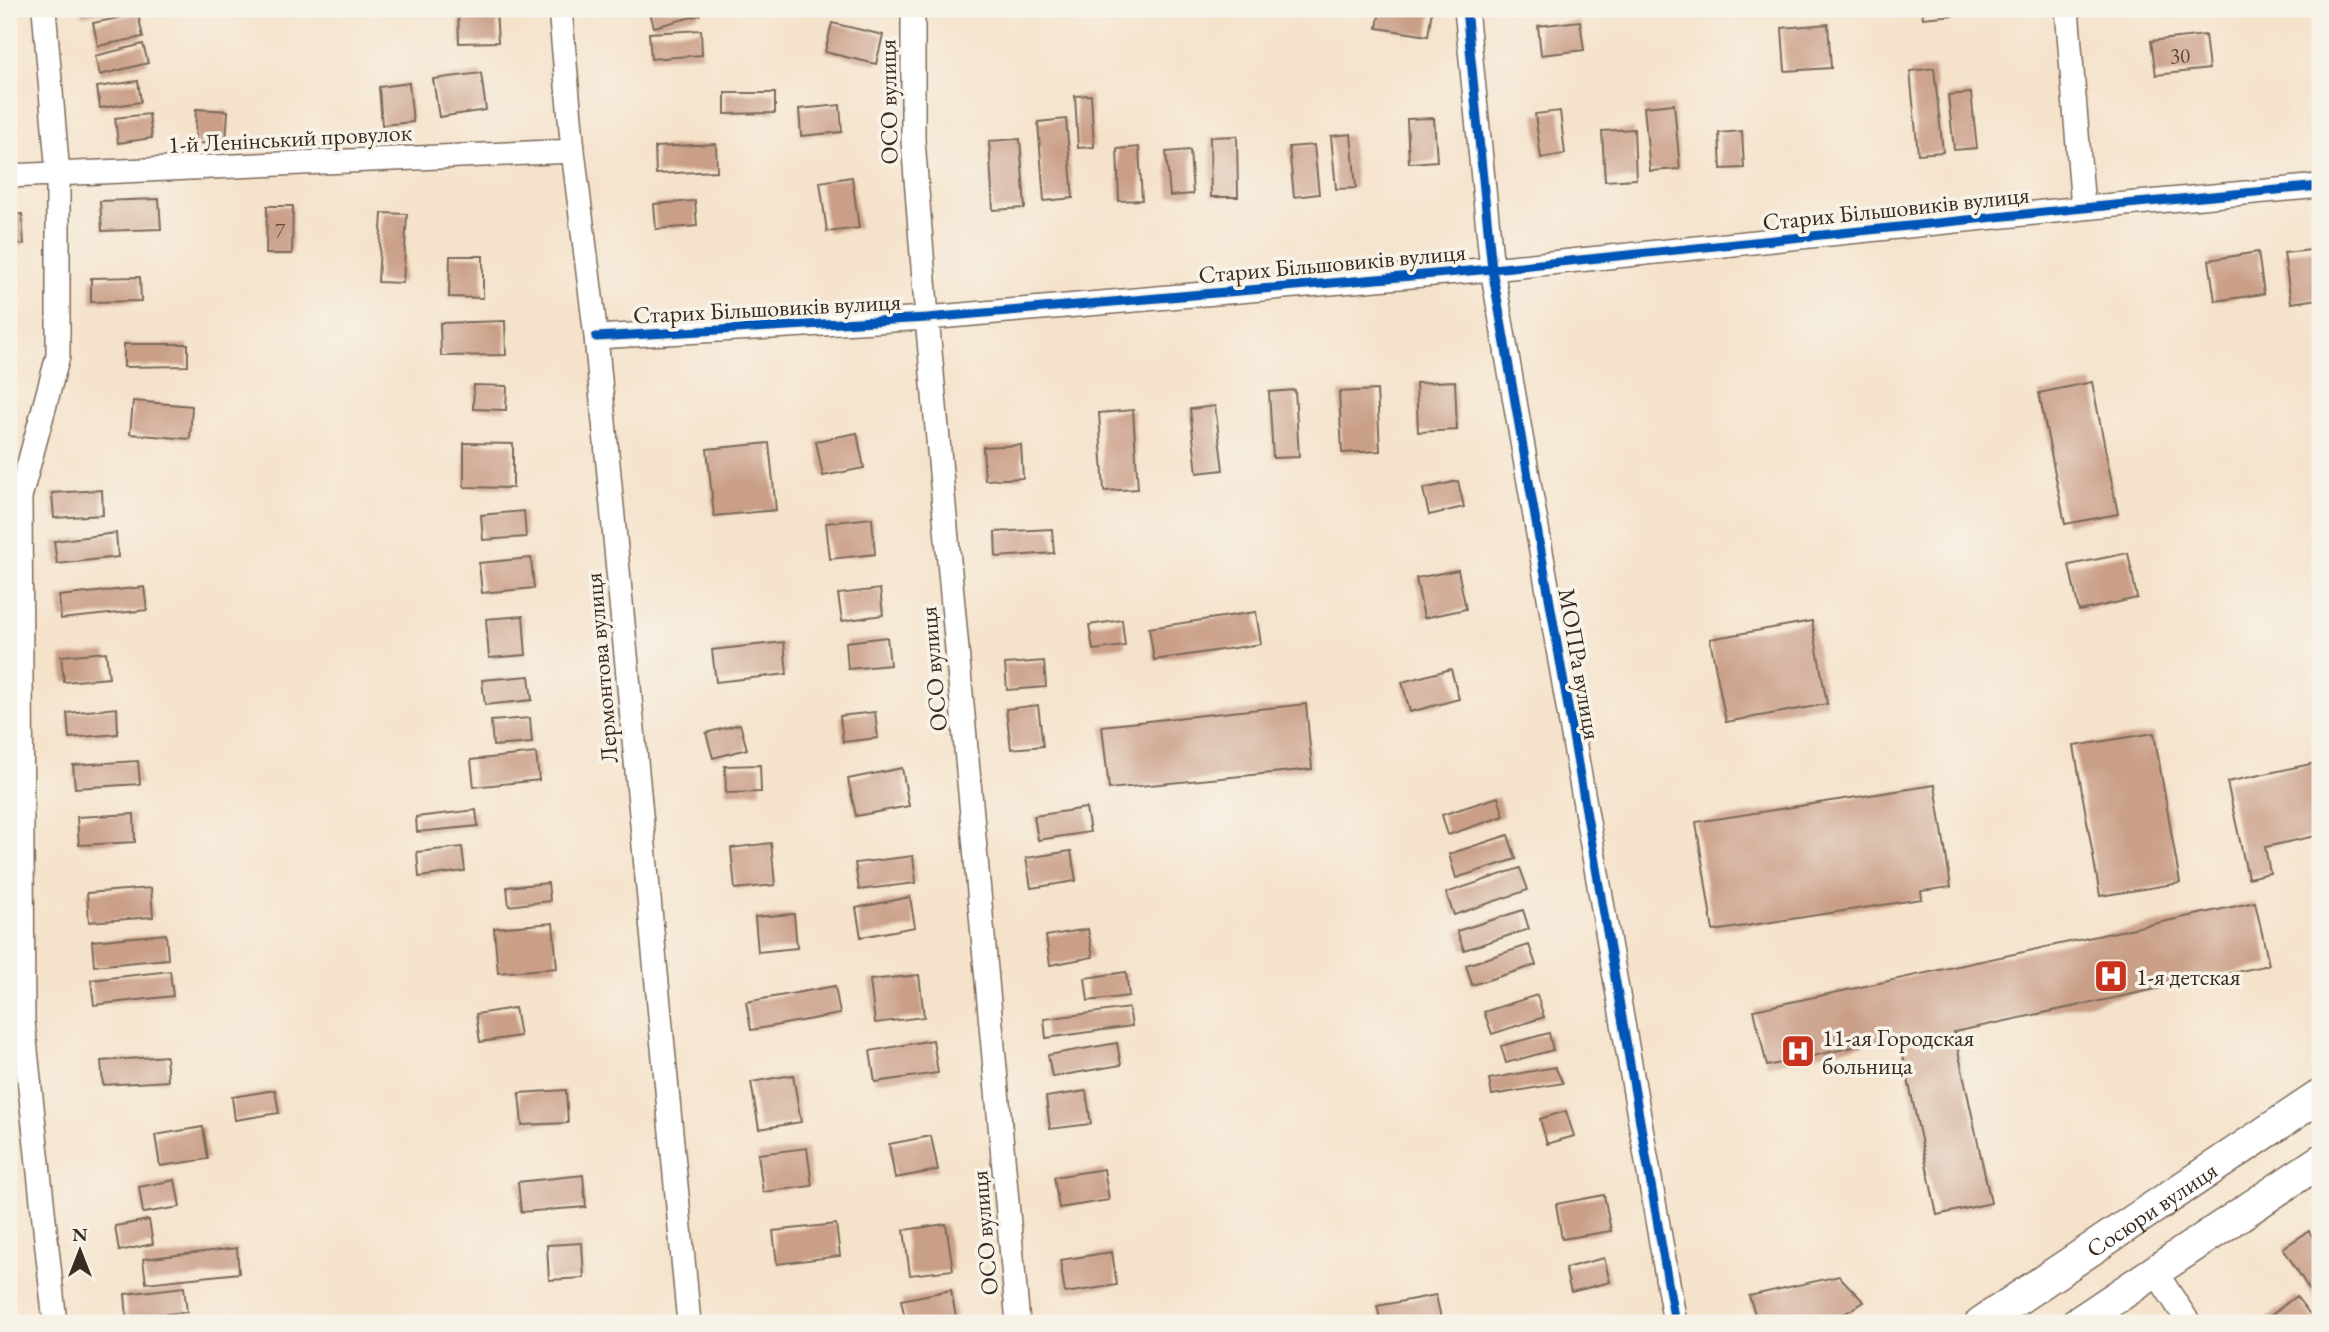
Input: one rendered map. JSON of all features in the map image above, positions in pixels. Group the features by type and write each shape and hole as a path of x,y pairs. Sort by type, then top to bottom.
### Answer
{"street":[{"path":"44,9 58,175 58,356 20,497 23,1022 55,1323"},
{"name":"Лермонтова вулиця","path":"560,9 573,151 596,337 689,1323"},
{"name":"ОСО вулиця","path":"913,9 913,140 927,318 1018,1323"},
{"name":"МОПРа вулиця","path":"1466,9 1492,269 1675,1323"},
{"path":"2067,9 2083,208"},
{"name":"1-й Ленінський провулок","path":"9,176 573,151"},
{"name":"Старих Більшовиків вулиця","path":"596,337 927,318 1492,269 2320,186"},
{"name":"Сосюри вулиця","path":"1981,1323 2320,1096"},
{"path":"2078,1323 2320,1161"},
{"path":"2155,1270 2189,1323"}],"building":[{"path":"81,9 118,9 118,10 82,16"},
{"path":"458,9 496,9 498,42 459,43"},
{"path":"649,9 698,9 700,15 654,27"},
{"path":"1380,9 1432,10 1428,36 1377,28"},
{"path":"1922,9 1987,9 1987,12 1923,18"},
{"path":"138,14 143,37 98,46 93,23"},
{"path":"1580,21 1584,50 1541,55 1538,26"},
{"path":"832,23 883,35 876,64 825,52"},
{"path":"1828,24 1831,68 1785,71 1782,28"},
{"path":"701,30 702,55 651,59 649,33"},
{"path":"2205,35 2209,69 2156,75 2151,41"},
{"path":"143,44 148,63 100,75 95,56"},
{"path":"1934,68 1943,152 1918,154 1910,71"},
{"path":"481,73 486,110 439,117 433,79"},
{"path":"138,81 141,102 100,108 97,87"},
{"path":"409,83 413,122 382,125 379,87"},
{"path":"725,93 775,93 775,113 725,114"},
{"path":"1971,93 1977,148 1954,150 1948,95"},
{"path":"1091,95 1094,147 1078,148 1075,96"},
{"path":"1674,104 1680,169 1650,171 1644,107"},
{"path":"840,105 842,132 801,136 799,109"},
{"path":"196,109 228,111 226,144 195,143"},
{"path":"1560,111 1565,154 1541,158 1535,114"},
{"path":"149,114 152,138 118,143 115,118"},
{"path":"14,118 17,136 9,137 9,119"},
{"path":"1434,118 1437,161 1409,163 1407,119"},
{"path":"1066,119 1073,198 1044,201 1038,122"},
{"path":"1634,129 1636,179 1605,181 1602,131"},
{"path":"1742,131 1744,168 1721,169 1719,133"},
{"path":"1351,134 1356,188 1336,189 1331,136"},
{"path":"1237,136 1238,197 1211,197 1210,137"},
{"path":"1020,139 1025,208 993,210 989,141"},
{"path":"716,144 717,171 656,174 655,147"},
{"path":"1314,145 1319,194 1294,197 1289,147"},
{"path":"1139,147 1142,200 1119,201 1117,149"},
{"path":"1190,150 1193,194 1170,196 1166,152"},
{"path":"852,177 859,228 827,232 820,182"},
{"path":"159,199 161,229 102,231 100,201"},
{"path":"695,201 697,226 656,229 654,204"},
{"path":"267,206 293,206 292,254 266,254"},
{"path":"382,213 407,214 403,283 378,282"},
{"path":"22,214 24,244 9,245 9,215"},
{"path":"2320,249 2320,299 2291,303 2284,253"},
{"path":"2258,252 2264,294 2215,301 2209,260"},
{"path":"450,256 483,256 483,298 449,297"},
{"path":"140,277 141,301 91,302 91,278"},
{"path":"505,321 506,355 441,356 440,323"},
{"path":"124,344 188,344 188,366 124,367"},
{"path":"1455,381 1457,430 1418,432 1416,383"},
{"path":"2092,382 2118,514 2065,524 2039,393"},
{"path":"474,385 507,386 506,410 473,409"},
{"path":"1295,390 1299,457 1273,458 1269,392"},
{"path":"1377,390 1380,451 1342,453 1339,392"},
{"path":"133,401 192,406 190,439 130,434"},
{"path":"9,404 15,404 14,431 9,431"},
{"path":"1215,406 1223,470 1197,473 1190,409"},
{"path":"1133,410 1138,489 1104,491 1099,413"},
{"path":"857,433 864,468 823,476 816,441"},
{"path":"464,443 513,444 513,488 464,487"},
{"path":"769,443 776,510 714,516 707,449"},
{"path":"1021,445 1023,478 985,480 983,447"},
{"path":"1458,481 1464,507 1429,515 1423,489"},
{"path":"102,490 103,515 54,518 52,493"},
{"path":"524,511 526,537 483,540 481,515"},
{"path":"872,518 875,554 830,559 826,523"},
{"path":"1052,529 1054,553 996,557 995,532"},
{"path":"116,533 118,557 57,564 54,541"},
{"path":"2128,553 2137,598 2079,611 2069,565"},
{"path":"531,558 534,588 482,593 479,563"},
{"path":"1458,570 1466,609 1424,618 1416,578"},
{"path":"144,587 147,610 61,619 59,596"},
{"path":"880,589 883,615 842,621 838,594"},
{"path":"1256,612 1261,644 1154,660 1149,628"},
{"path":"523,616 526,655 489,658 486,619"},
{"path":"1122,620 1125,646 1093,650 1089,625"},
{"path":"1812,621 1827,704 1726,722 1710,639"},
{"path":"887,637 890,665 848,669 846,642"},
{"path":"784,642 787,674 716,682 712,650"},
{"path":"106,652 109,678 64,682 61,656"},
{"path":"1044,661 1046,687 1007,690 1005,664"},
{"path":"1451,669 1459,699 1410,712 1402,682"},
{"path":"529,676 532,700 485,705 482,680"},
{"path":"1306,704 1312,769 1109,789 1102,726"},
{"path":"1038,705 1043,746 1011,749 1006,709"},
{"path":"117,708 118,734 69,738 67,713"},
{"path":"875,712 878,738 843,742 840,716"},
{"path":"530,718 532,743 493,746 491,721"},
{"path":"740,724 747,749 713,758 706,733"},
{"path":"2154,733 2180,883 2100,896 2074,746"},
{"path":"536,753 539,780 474,787 471,760"},
{"path":"138,761 140,784 75,788 73,765"},
{"path":"2320,762 2320,835 2265,847 2270,873 2248,878 2227,782"},
{"path":"760,765 761,792 726,793 725,766"},
{"path":"902,768 909,806 856,816 848,779"},
{"path":"1935,785 1951,887 1921,891 1922,899 1713,931 1696,822"},
{"path":"1498,797 1504,816 1448,835 1442,815"},
{"path":"1086,808 1090,832 1038,840 1034,816"},
{"path":"476,810 478,826 417,832 416,817"},
{"path":"134,814 135,842 79,845 77,817"},
{"path":"1508,835 1516,859 1456,878 1449,854"},
{"path":"771,843 775,885 735,889 731,848"},
{"path":"462,847 465,871 419,877 417,852"},
{"path":"1071,851 1076,881 1031,888 1026,858"},
{"path":"913,856 916,883 859,890 855,863"},
{"path":"1520,868 1528,890 1454,915 1446,893"},
{"path":"548,883 550,901 509,906 507,887"},
{"path":"151,888 153,917 89,922 87,893"},
{"path":"910,897 915,927 861,937 856,908"},
{"name":"11-ая Городская больница","path":"2255,902 2269,965 1954,1032 1991,1203 1937,1215 1899,1037 1767,1066 1754,1010"},
{"path":"1523,910 1529,929 1464,950 1457,931"},
{"path":"794,914 797,948 758,952 755,917"},
{"path":"553,923 557,968 498,973 494,928"},
{"path":"1088,929 1093,957 1050,965 1046,936"},
{"path":"166,934 168,959 94,966 92,941"},
{"path":"1529,945 1536,965 1472,985 1466,965"},
{"path":"170,971 173,996 94,1005 91,980"},
{"path":"1126,972 1129,996 1088,1001 1085,978"},
{"path":"919,975 924,1017 875,1023 870,980"},
{"path":"835,986 840,1014 751,1030 746,1002"},
{"path":"1537,995 1544,1017 1492,1034 1484,1012"},
{"path":"515,1008 520,1036 480,1042 476,1014"},
{"path":"1129,1008 1132,1026 1046,1038 1044,1019"},
{"path":"1549,1033 1553,1050 1506,1063 1501,1046"},
{"path":"933,1040 938,1073 875,1082 870,1051"},
{"path":"1117,1043 1121,1065 1052,1077 1048,1055"},
{"path":"166,1056 168,1081 103,1085 101,1061"},
{"path":"1555,1067 1563,1083 1492,1095 1489,1079"},
{"path":"793,1075 801,1122 759,1129 751,1082"},
{"path":"275,1090 279,1113 235,1120 232,1097"},
{"path":"566,1090 568,1123 522,1125 519,1093"},
{"path":"1086,1091 1091,1124 1050,1129 1046,1097"},
{"path":"1566,1111 1574,1136 1547,1144 1540,1119"},
{"path":"203,1127 208,1159 160,1166 155,1135"},
{"path":"931,1136 938,1170 895,1178 889,1144"},
{"path":"807,1148 812,1186 763,1192 758,1154"},
{"path":"1104,1169 1109,1200 1059,1208 1054,1177"},
{"path":"583,1175 586,1207 521,1212 518,1182"},
{"path":"175,1180 180,1207 143,1213 139,1187"},
{"path":"1604,1195 1611,1231 1562,1239 1556,1204"},
{"path":"149,1220 153,1244 119,1251 115,1226"},
{"path":"836,1224 840,1256 777,1264 773,1231"},
{"path":"946,1224 953,1270 910,1275 904,1230"},
{"path":"2309,1231 2320,1249 2320,1299 2317,1302 2283,1248"},
{"path":"582,1243 584,1278 549,1280 547,1245"},
{"path":"237,1248 239,1273 146,1283 143,1259"},
{"path":"1112,1252 1117,1285 1065,1293 1060,1260"},
{"path":"1604,1258 1610,1282 1571,1292 1565,1268"},
{"path":"1839,1276 1864,1302 1829,1323 1758,1323 1749,1296"},
{"path":"184,1287 187,1312 127,1318 125,1294"},
{"path":"951,1290 957,1323 906,1323 901,1300"},
{"path":"1436,1295 1442,1323 1381,1323 1377,1306"},
{"path":"2296,1296 2315,1321 2261,1323"}],"cycle path":[{"path":"1466,9 1492,269 1675,1323"},
{"path":"596,337 927,318 1492,269 2320,186"}],"place":[{"name":"1-я детская","path":"2111,976"},
{"name":"11-ая Городская больница","path":"1798,1051"}]}
